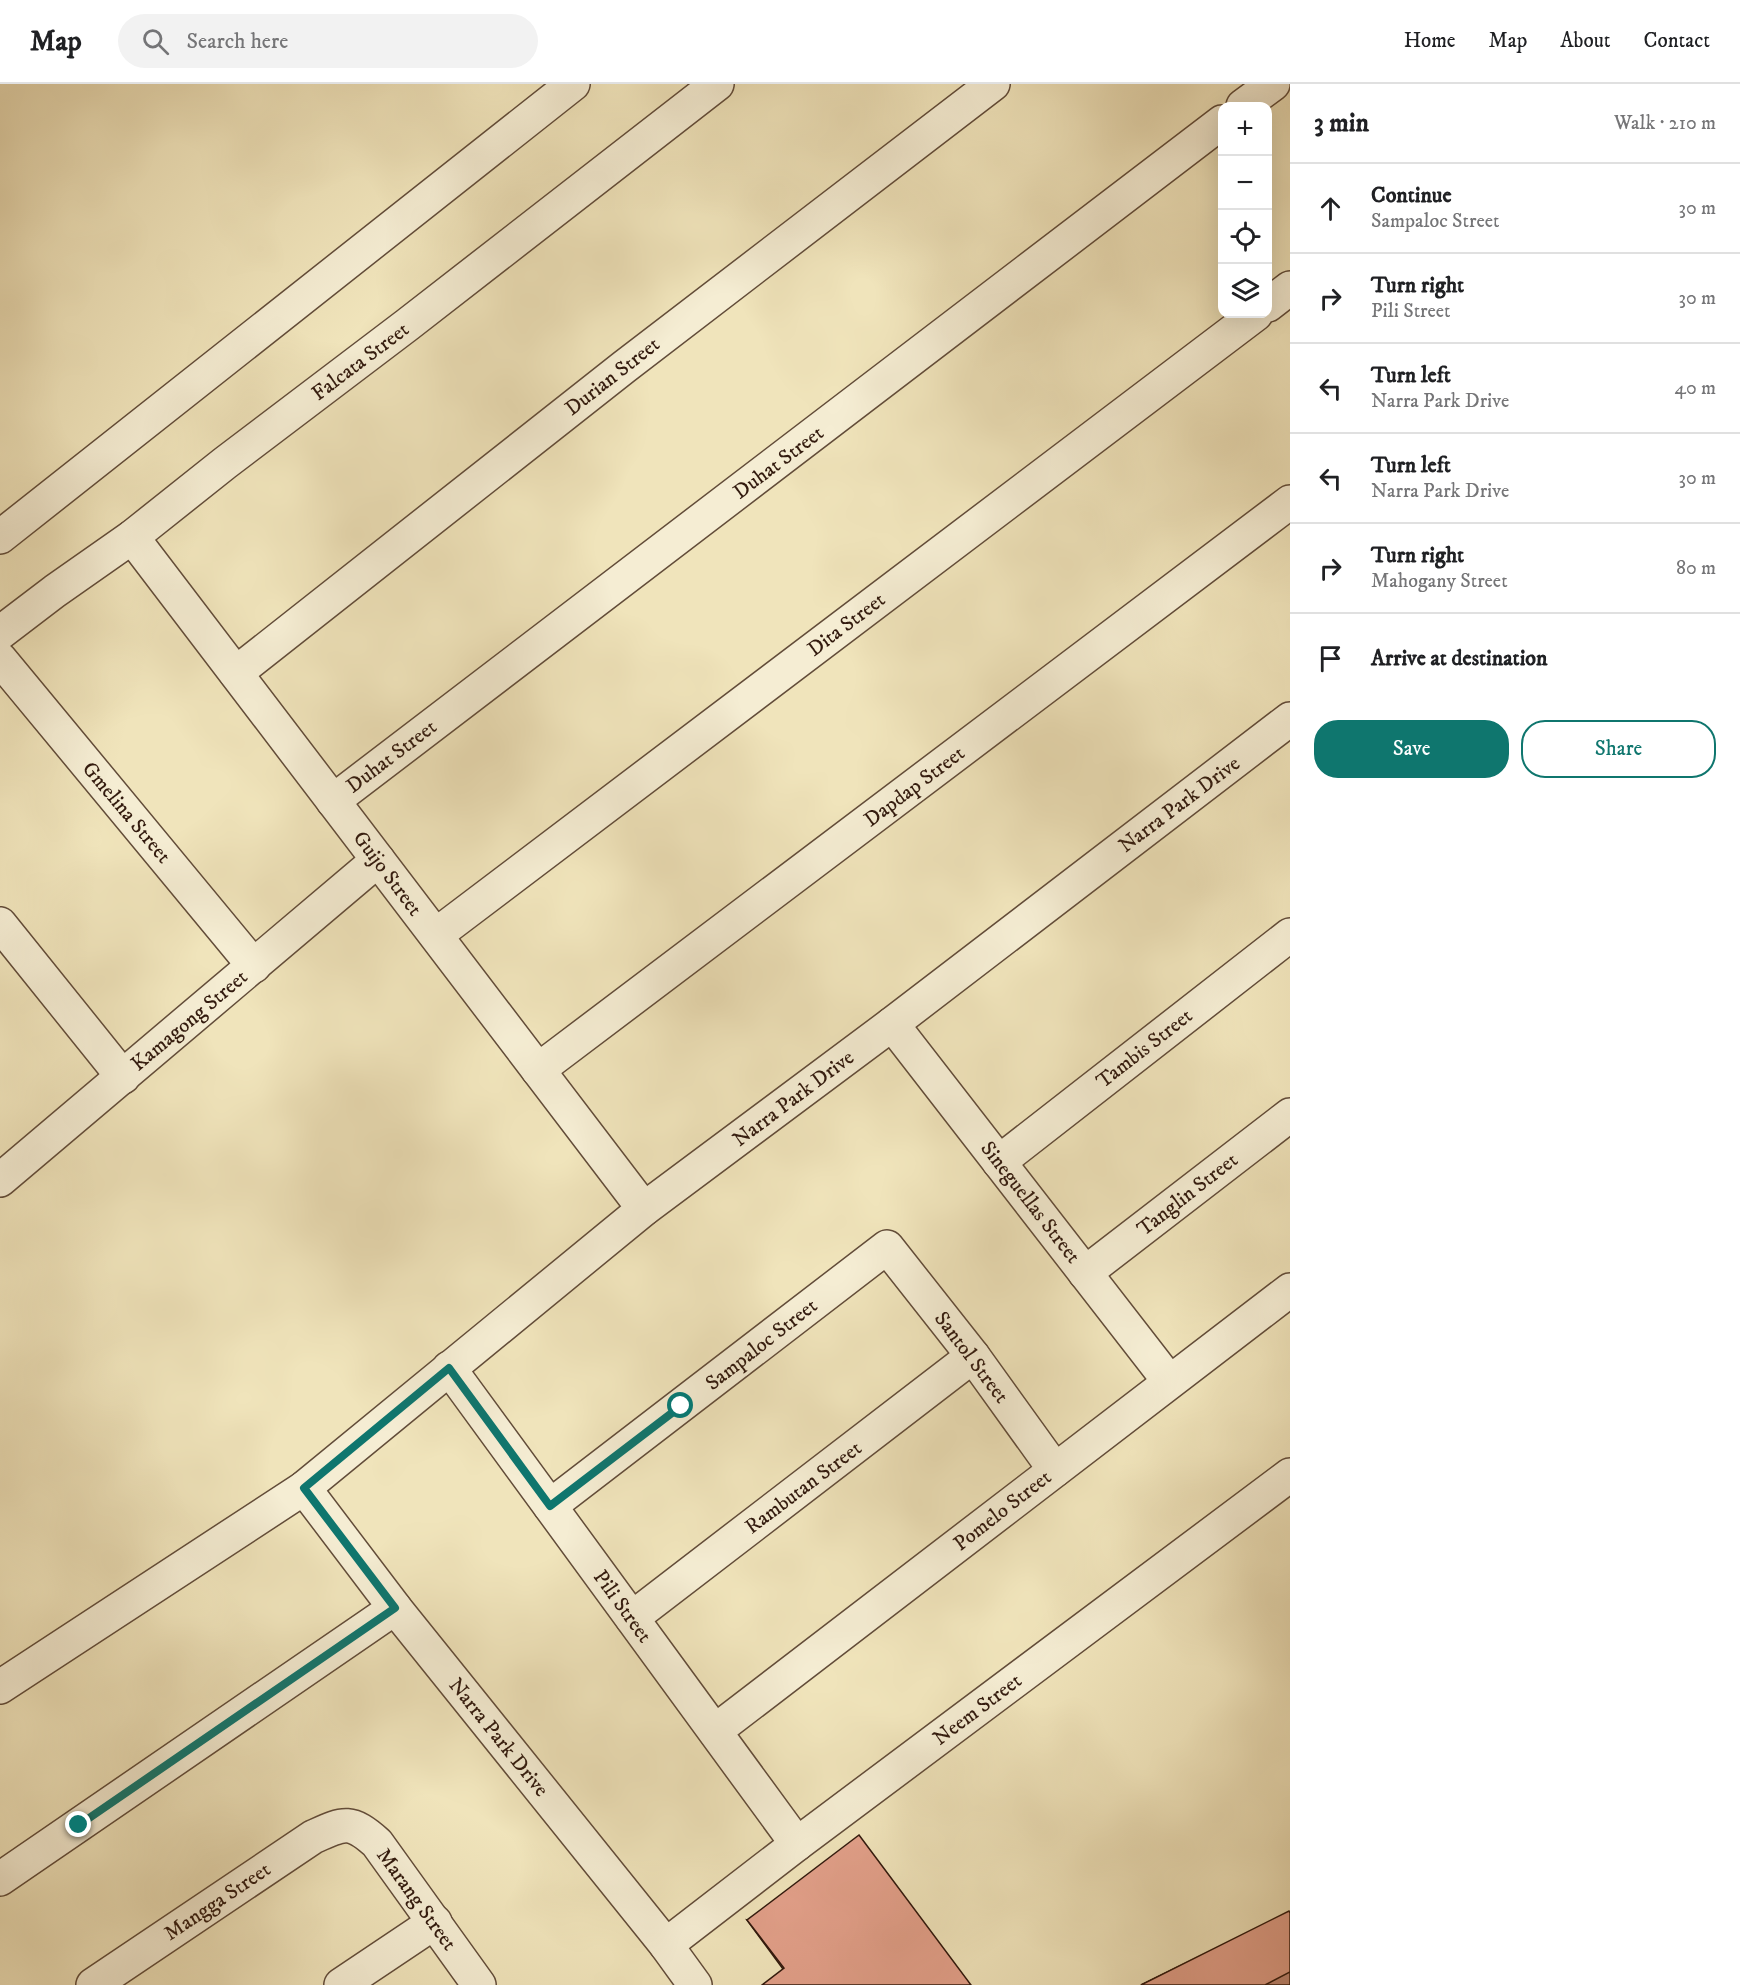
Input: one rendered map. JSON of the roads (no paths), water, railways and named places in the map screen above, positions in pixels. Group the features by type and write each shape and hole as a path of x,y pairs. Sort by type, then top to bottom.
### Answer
{"street":[{"path":"0,537 573,84"},
{"name":"Falcata Street","path":"0,633 132,537 717,84"},
{"name":"Durian Street","path":"236,673 624,367 993,84"},
{"path":"1248,102 1273,84"},
{"name":"Duhat Street","path":"333,801 1218,125"},
{"path":"1272,302 1290,288"},
{"name":"Dita Street","path":"436,935 1251,318"},
{"name":"Dapdap Street","path":"538,1070 1290,502"},
{"name":"Guijo Street","path":"132,537 644,1209"},
{"name":"Gmelina Street","path":"0,659 254,966"},
{"name":"Narra Park Drive","path":"0,1687 304,1488 644,1209 892,1024 1290,719"},
{"name":"Kamagong Street","path":"0,1180 378,860"},
{"path":"0,924 123,1077"},
{"name":"Tambis Street","path":"999,1162 1290,935"},
{"name":"Sineguellas Street","path":"892,1024 1169,1381"},
{"name":"Tanglin Street","path":"1085,1273 1290,1115"},
{"name":"Santol Street","path":"887,1247 973,1356 1055,1470"},
{"name":"Sampaloc Street","path":"550,1506 887,1247"},
{"name":"Pomelo Street","path":"715,1731 1290,1290"},
{"name":"Rambutan Street","path":"632,1618 973,1356"},
{"name":"Pili Street","path":"449,1368 797,1844"},
{"name":"Neem Street","path":"666,1945 797,1844 1290,1475"},
{"name":"Narra Park Drive","path":"304,1488 395,1608 666,1945 695,1985"},
{"path":"0,1880 395,1608"},
{"name":"Marang Street","path":"346,1825 362,1830 377,1843 479,1985"},
{"name":"Mangga Street","path":"93,1985 313,1837 346,1825"},
{"path":"341,1985 435,1922"}]}
